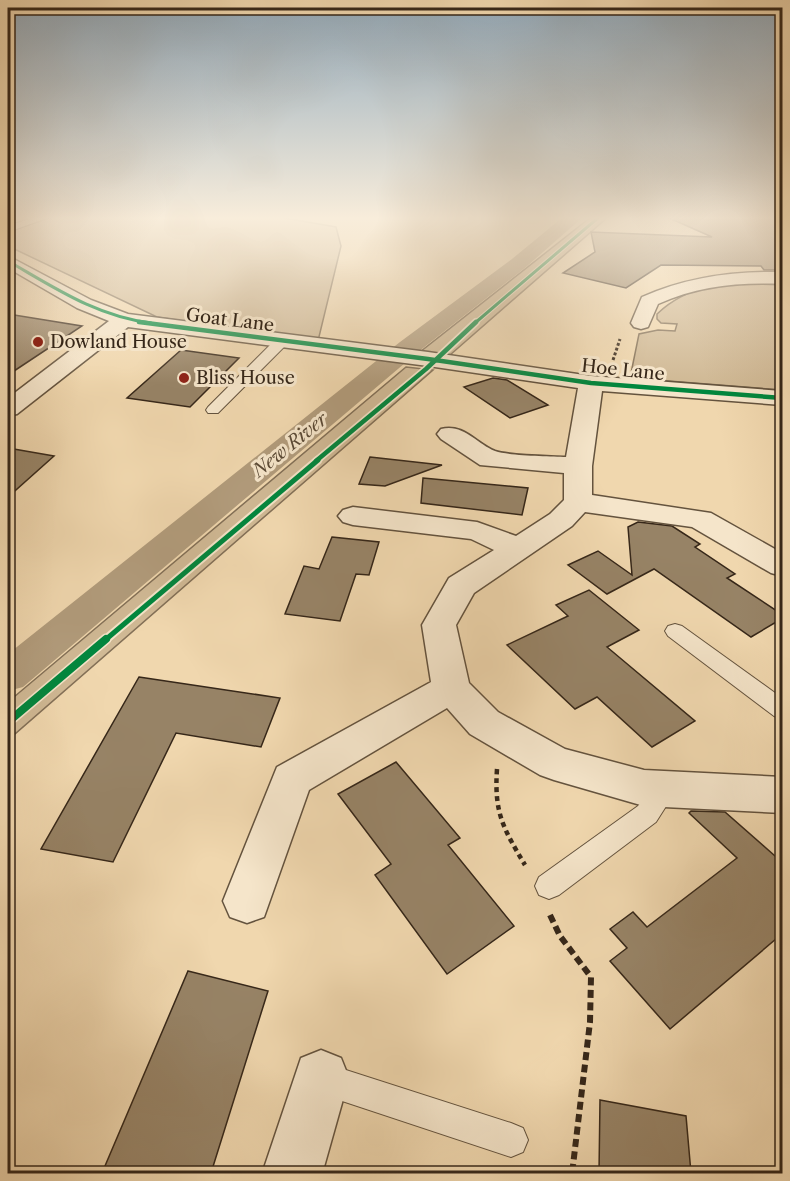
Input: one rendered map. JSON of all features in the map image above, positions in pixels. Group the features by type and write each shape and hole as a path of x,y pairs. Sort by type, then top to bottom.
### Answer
{"street":[{"name":"Goat Lane","path":"28,272 84,304 124,320 462,364"},
{"path":"641,323 649,301 674,288 728,278 783,278"},
{"path":"8,410 124,320"},
{"name":"Hoe Lane","path":"462,364 591,383 783,398"},
{"path":"591,383 578,466 578,502 561,520 460,586 439,625 451,688 484,723 554,763 644,788 783,795"},
{"path":"450,434 490,459 578,466"},
{"path":"578,502 699,519 783,566"},
{"path":"353,516 477,531 517,548"},
{"path":"247,901 292,780 451,688"},
{"path":"291,1173 321,1078"}],"lane":[{"path":"213,410 280,342"},
{"path":"675,631 783,710"},
{"path":"541,889 647,814 665,789"},
{"path":"321,1078 511,1140"}],"path":[{"path":"591,383 610,372 619,342 626,329 641,323"},
{"path":"484,723 497,768 495,797 503,828 541,889 560,936 591,977 590,1022 572,1173"}],"shaded area":[{"path":"63,272 335,272 318,341 157,317"},
{"path":"521,272 545,272 450,355 420,352"},
{"path":"782,281 782,390 630,378 639,334 658,330 675,331 677,324 661,323 657,319 657,314 671,303 700,289 716,285"},
{"path":"406,367 433,370 8,740 8,702"}],"building":[{"path":"564,272 650,272 626,288"},
{"name":"Dowland House","path":"8,314 82,326 8,375"},
{"name":"Bliss House","path":"181,350 239,358 190,407 127,398"},
{"path":"493,378 507,380 548,405 510,418 464,387"},
{"path":"8,448 54,456 8,497"},
{"path":"370,457 442,465 385,486 359,484"},
{"path":"423,478 528,488 522,515 421,503"},
{"path":"638,522 672,526 700,544 695,547 735,574 727,578 783,615 783,618 751,637 654,569 607,594 568,565 598,551 632,575 628,527"},
{"path":"332,537 379,542 369,575 356,574 340,621 285,614 304,566 319,569"},
{"path":"589,590 639,630 607,647 695,721 652,747 597,697 575,709 507,645 568,616 556,605"},
{"path":"139,677 280,698 261,747 176,733 113,862 41,849"},
{"path":"396,762 460,838 448,845 514,926 447,974 375,875 391,864 338,794"},
{"path":"691,811 725,812 783,863 783,933 670,1029 610,961 627,948 610,929 633,912 647,927 737,858 689,813"},
{"path":"188,971 268,991 211,1173 102,1173"},
{"path":"600,1100 686,1116 691,1173 599,1173"}],"waterway":[{"name":"New River","path":"8,676 409,347 507,272"}],"cycle path":[{"path":"28,272 84,304 124,320 428,359 591,383 782,398"},
{"path":"8,722 409,381 426,369 533,272"}],"place":[{"name":"Dowland House","path":"38,342"},
{"name":"Bliss House","path":"184,378"}]}
